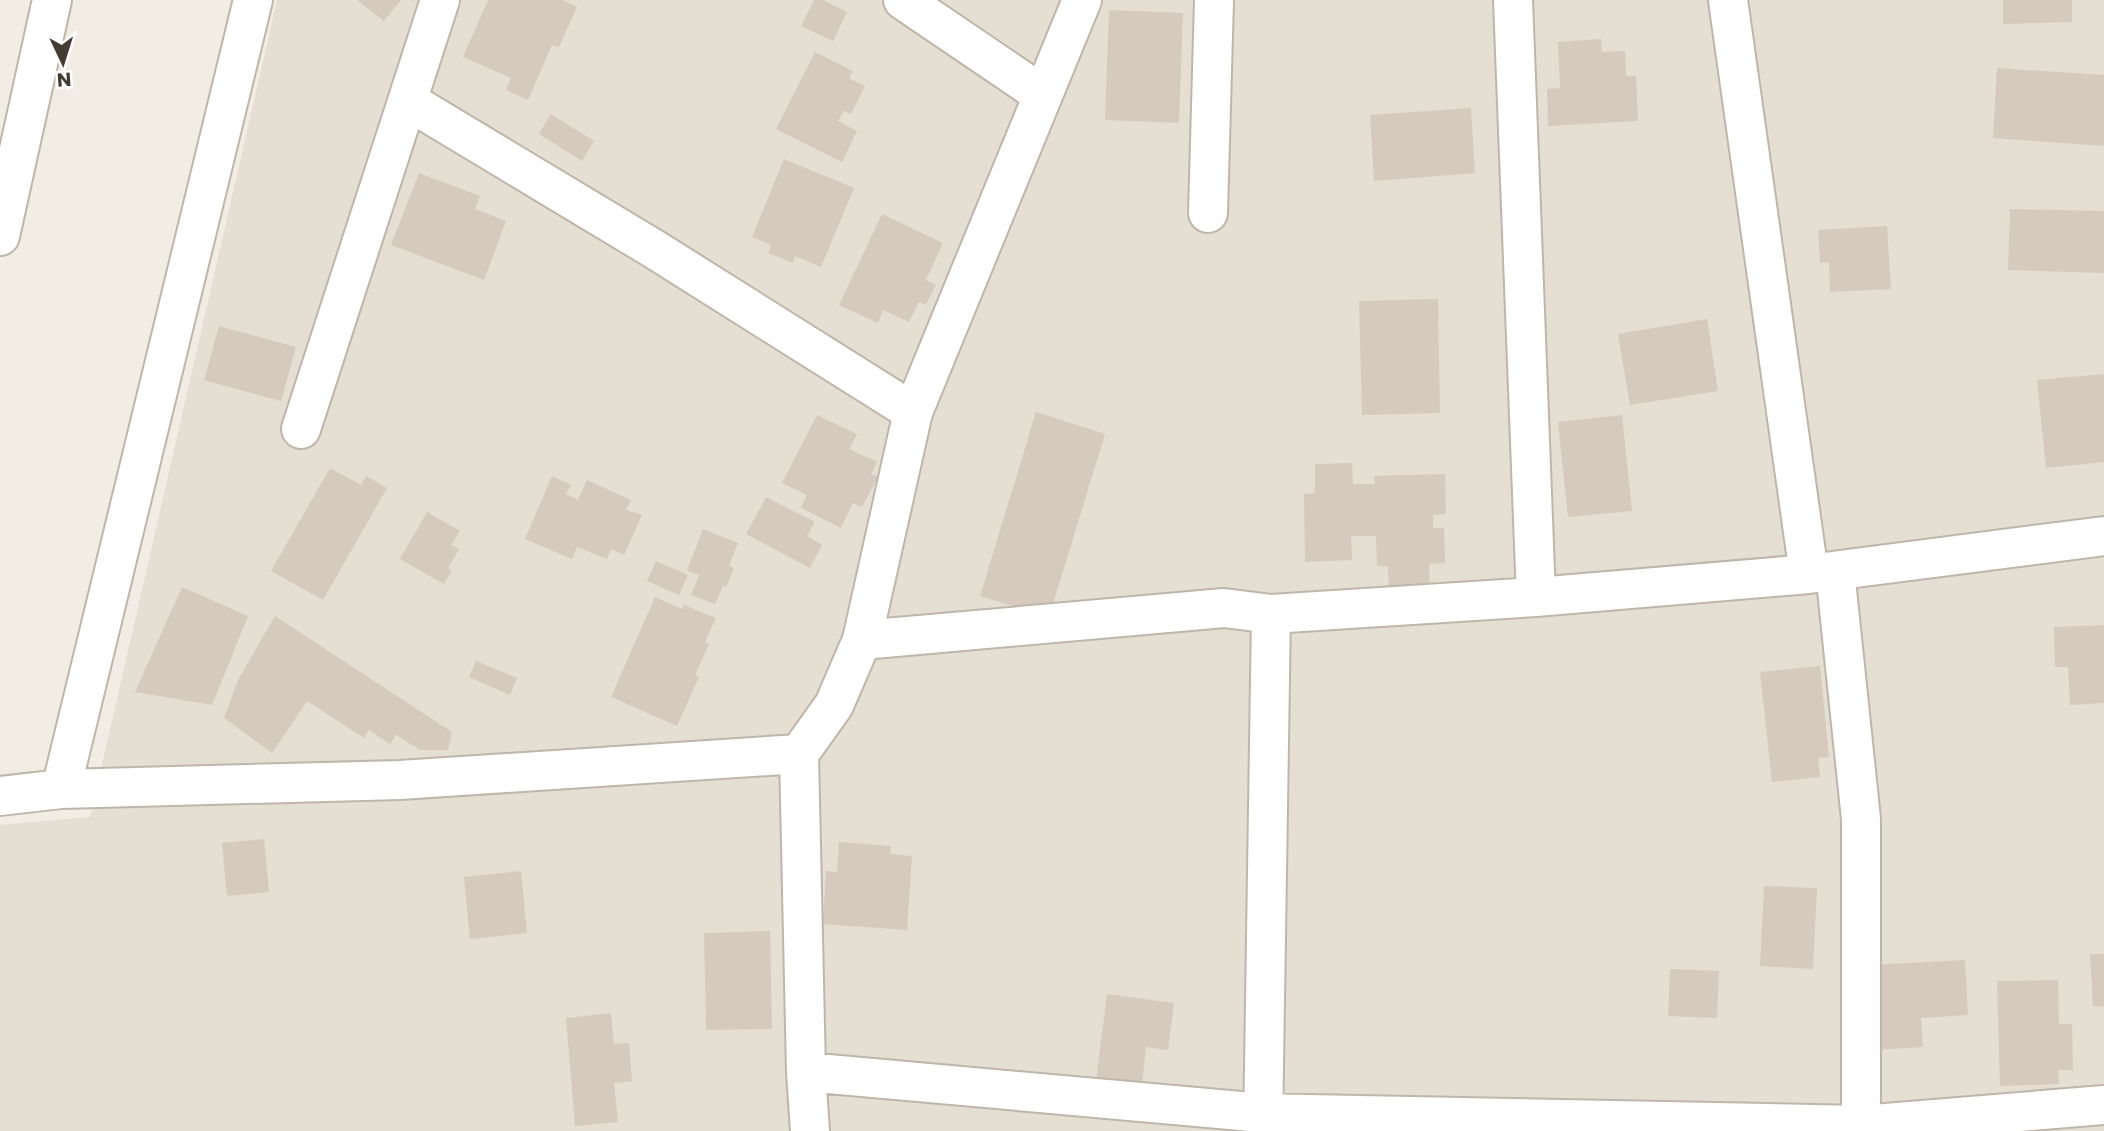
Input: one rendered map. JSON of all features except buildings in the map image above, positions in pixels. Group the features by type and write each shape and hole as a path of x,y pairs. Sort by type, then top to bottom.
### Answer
{"street":[{"path":"0,236 51,0"},
{"path":"61,789 253,0"},
{"path":"301,429 440,0"},
{"path":"903,0 1043,94"},
{"path":"810,1131 806,1072 799,754 834,705 862,640 913,412 1082,0"},
{"path":"1208,214 1214,0"},
{"path":"1513,0 1536,597"},
{"path":"1728,0 1861,819 1861,1128"},
{"path":"408,101 654,249 913,412"},
{"path":"862,640 1224,608 1271,614 1536,597 1822,573 2104,536"},
{"path":"1263,1122 1271,614"},
{"path":"0,796 61,789 400,779 799,754"},
{"path":"806,1072 1263,1122 1861,1128 2104,1105"}],"shaded area":[{"path":"277,0 2104,0 2104,1131 0,1131 0,825 90,817"}]}
